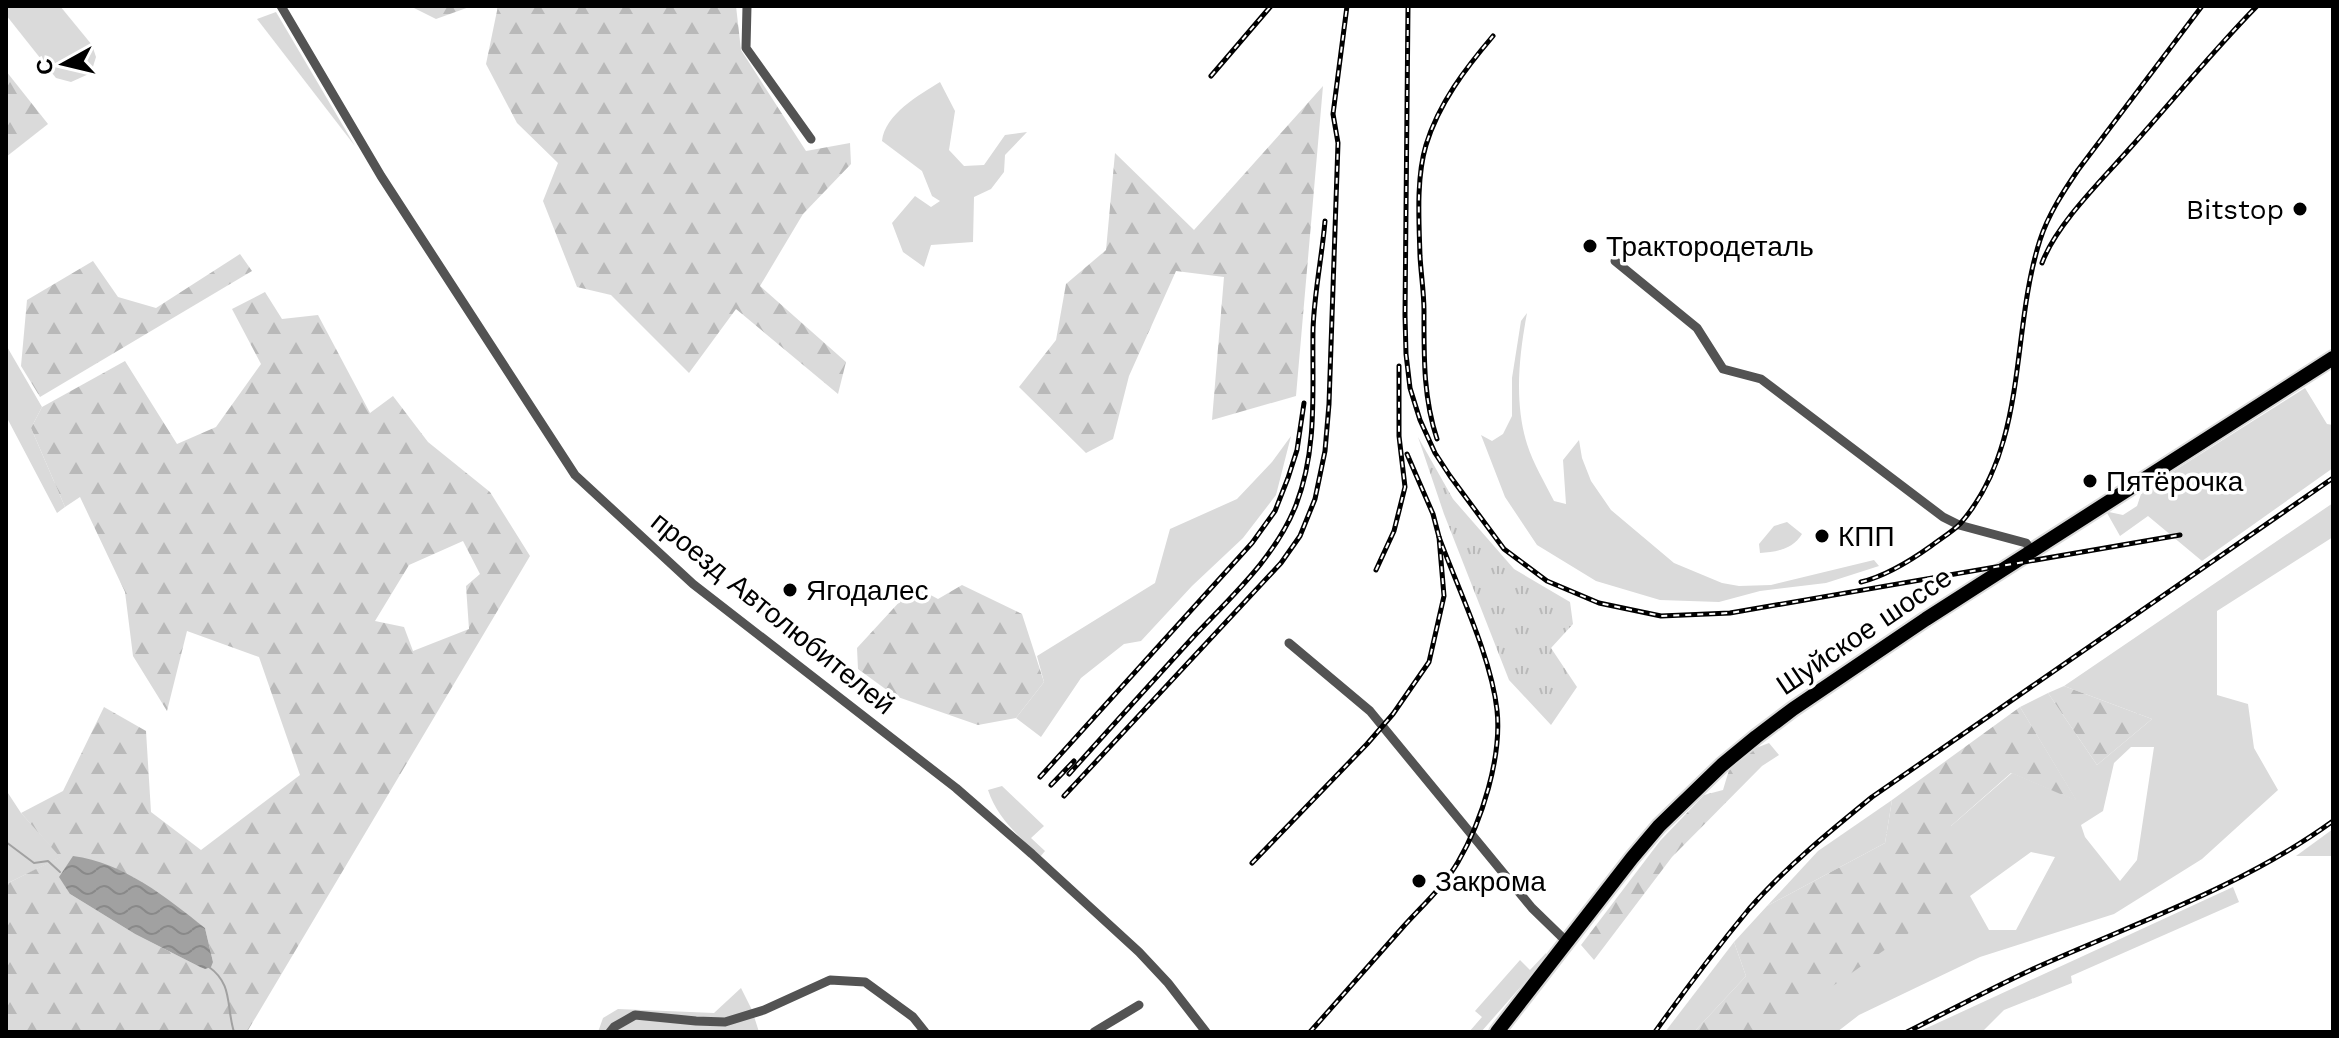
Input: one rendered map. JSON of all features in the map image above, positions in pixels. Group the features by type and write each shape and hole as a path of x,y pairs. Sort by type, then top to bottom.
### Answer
{"main road":[{"name":"Шуйское шоссе","path":"1497,1032 1659,826 1722,765 1793,709 2333,358"}],"street":[{"name":"проезд Автолюбителей","path":"281,6 384,181 575,475 693,584 956,788 1041,862 1139,952 1206,1032"},
{"path":"747,6 746,48 811,139"},
{"path":"1615,261 1697,328 1723,369 1761,379 1943,517 1959,525 2026,543 2032,551"},
{"path":"1289,643 1370,711 1532,908 1567,942"},
{"path":"610,1032 635,1015 696,1021 734,1020 830,980 865,982 913,1017 925,1032"},
{"path":"1094,1032 1139,1005"}],"green space":[{"path":"6,6 60,6 92,45 96,57 91,73 71,82 56,78 6,15"},
{"path":"410,6 472,6 436,19"},
{"path":"498,6 736,6 741,50 806,151 850,143 851,164 803,214 760,286 846,362 838,394 736,309 689,373 611,295 577,287 543,201 558,163 517,123 486,64"},
{"path":"276,12 355,146 257,19"},
{"path":"6,71 48,124 6,157"},
{"path":"940,82 955,111 949,150 964,166 984,165 1005,135 1027,132 1005,155 1004,172 991,189 974,197 973,242 931,245 924,267 903,252 892,223 915,196 931,207 940,201 932,196 922,171 882,141 884,131 896,114"},
{"path":"1323,86 1296,396 1212,420 1224,277 1176,271 1129,376 1113,439 1086,453 1019,387 1056,340 1066,284 1106,250 1115,153 1194,230"},
{"path":"240,254 252,271 40,397 21,366 27,300 93,261 118,297 156,308"},
{"path":"265,292 282,319 318,315 370,413 393,396 428,442 490,492 530,556 247,1032 6,1032 6,884 60,857 21,813 63,791 104,707 146,731 151,812 201,850 300,775 259,657 187,631 167,711 133,656 125,592 80,497 65,507 31,428 42,407 125,361 177,444 216,427 261,364 232,309","holes":["463,541 480,574 466,586 469,629 413,651 404,627 375,621 409,565","133,877 205,928 213,962 200,967 135,934 70,894"]},
{"path":"1527,313 1520,362 1520,412 1530,451 1554,501 1566,504 1563,460 1579,440 1591,481 1611,510 1674,563 1722,583 1739,586 1771,585 1874,560 1879,566 1826,583 1760,591 1719,602 1660,600 1596,581 1537,545 1505,497 1481,435 1492,441 1503,434 1512,416 1512,378 1521,321"},
{"path":"6,345 42,407 31,428 65,507 57,513 6,416"},
{"path":"2305,388 2327,424 2333,425 2333,468 2202,561 2148,516 2120,536 2107,513 2123,515 2137,506 2142,491"},
{"path":"1291,436 1276,495 1243,538 1192,586 1141,641 1124,644 1081,678 1041,737 1016,718 1044,682 1037,656 1155,583 1170,529 1237,499 1272,462"},
{"path":"1418,437 1453,499 1514,569 1570,602 1573,624 1551,648 1577,687 1551,725 1509,680 1444,514"},
{"path":"2333,503 2333,537 2217,611 2217,695 2248,704 2254,748 2278,790 2202,859 2114,914 1980,957 1859,1015 1837,1032 1767,1032 1951,826 2012,773 2076,800 2020,707 2048,693 2097,765 2152,719 2064,686","holes":["2131,747 2154,747 2137,860 2120,881 2085,837 2081,825 2103,811 2114,763","2031,852 2055,857 2016,930 1989,930 1970,896"]},
{"path":"1787,522 1802,534 1798,539 1784,549 1760,553 1759,544 1774,526"},
{"path":"962,585 1022,614 1044,682 1016,718 978,725 895,696 858,669 857,648 914,586 938,599"},
{"path":"2064,686 2152,719 2097,765 2048,693"},
{"path":"2020,707 2077,801 2011,773 1951,826 1959,898 1767,1032 1694,1032 1746,976 1734,942 1767,906 1885,843 1892,800"},
{"path":"1769,743 1779,755 1762,766 1672,857 1594,960 1581,945 1660,841 1704,795 1723,790 1729,770 1748,751"},
{"path":"1002,786 1044,826 1031,838 1045,851 1040,857 1010,826 992,800 988,790"},
{"path":"6,790 21,813 61,857 6,884"},
{"path":"1892,800 1885,843 1767,906 1818,851"},
{"path":"2333,829 2333,856 2296,856"},
{"path":"2233,887 2239,902 2071,976 2072,983 2004,1010 1982,1032 1918,1032"},
{"path":"1734,942 1746,976 1694,1032 1665,1032"},
{"path":"1546,953 1546,958 1481,1032 1469,1032 1482,1017 1475,1011 1520,960 1530,970"},
{"path":"741,988 759,1032 598,1032 603,1018 618,1009 714,1013"}],"water":[{"path":"73,856 110,866 144,883 205,928 213,962 211,967 200,967 135,934 70,894 59,877"}],"waterway":[{"path":"6,842 34,863 48,861 60,872"},
{"path":"209,967 225,988 234,1032"}],"railway":[{"path":"1211,76 1271,6"},
{"path":"1064,796 1281,563 1300,536 1315,499 1325,451 1329,404 1338,143 1333,114 1347,6"},
{"path":"1408,6 1405,315 1410,388 1420,420 1450,476 1504,549 1547,581 1599,603 1661,616 1730,613 2180,535"},
{"path":"1861,582 1898,567 1950,533 1982,493 2008,424 2031,276 2047,222 2078,170 2202,6"},
{"path":"2042,263 2058,232 2082,202 2257,6"},
{"path":"1437,439 1425,376 1419,229 1421,172 1431,130 1446,101 1493,36"},
{"path":"1069,774 1252,574 1277,541 1296,505 1311,440 1314,316 1325,221"},
{"path":"1376,570 1394,531 1405,487 1399,436 1399,366"},
{"path":"1040,777 1252,543 1275,511 1297,450 1304,403"},
{"path":"1252,863 1367,744 1393,714 1429,662 1444,596 1439,537 1433,514 1407,454"},
{"path":"1655,1032 1749,909 1793,864 1856,810 2333,478"},
{"path":"1310,1032 1452,871 1475,828 1488,788 1498,728 1494,689 1481,645 1439,537"},
{"path":"1051,785 1074,761"},
{"path":"1907,1032 2033,969 2225,885 2262,866 2333,821"}],"place":[{"name":"Bitstop","path":"2300,209"},
{"name":"Трактородеталь","path":"1590,246"},
{"name":"Пятёрочка","path":"2090,481"},
{"name":"КПП","path":"1822,536"},
{"name":"Ягодалес","path":"790,590"},
{"name":"Закрома","path":"1419,881"}]}
